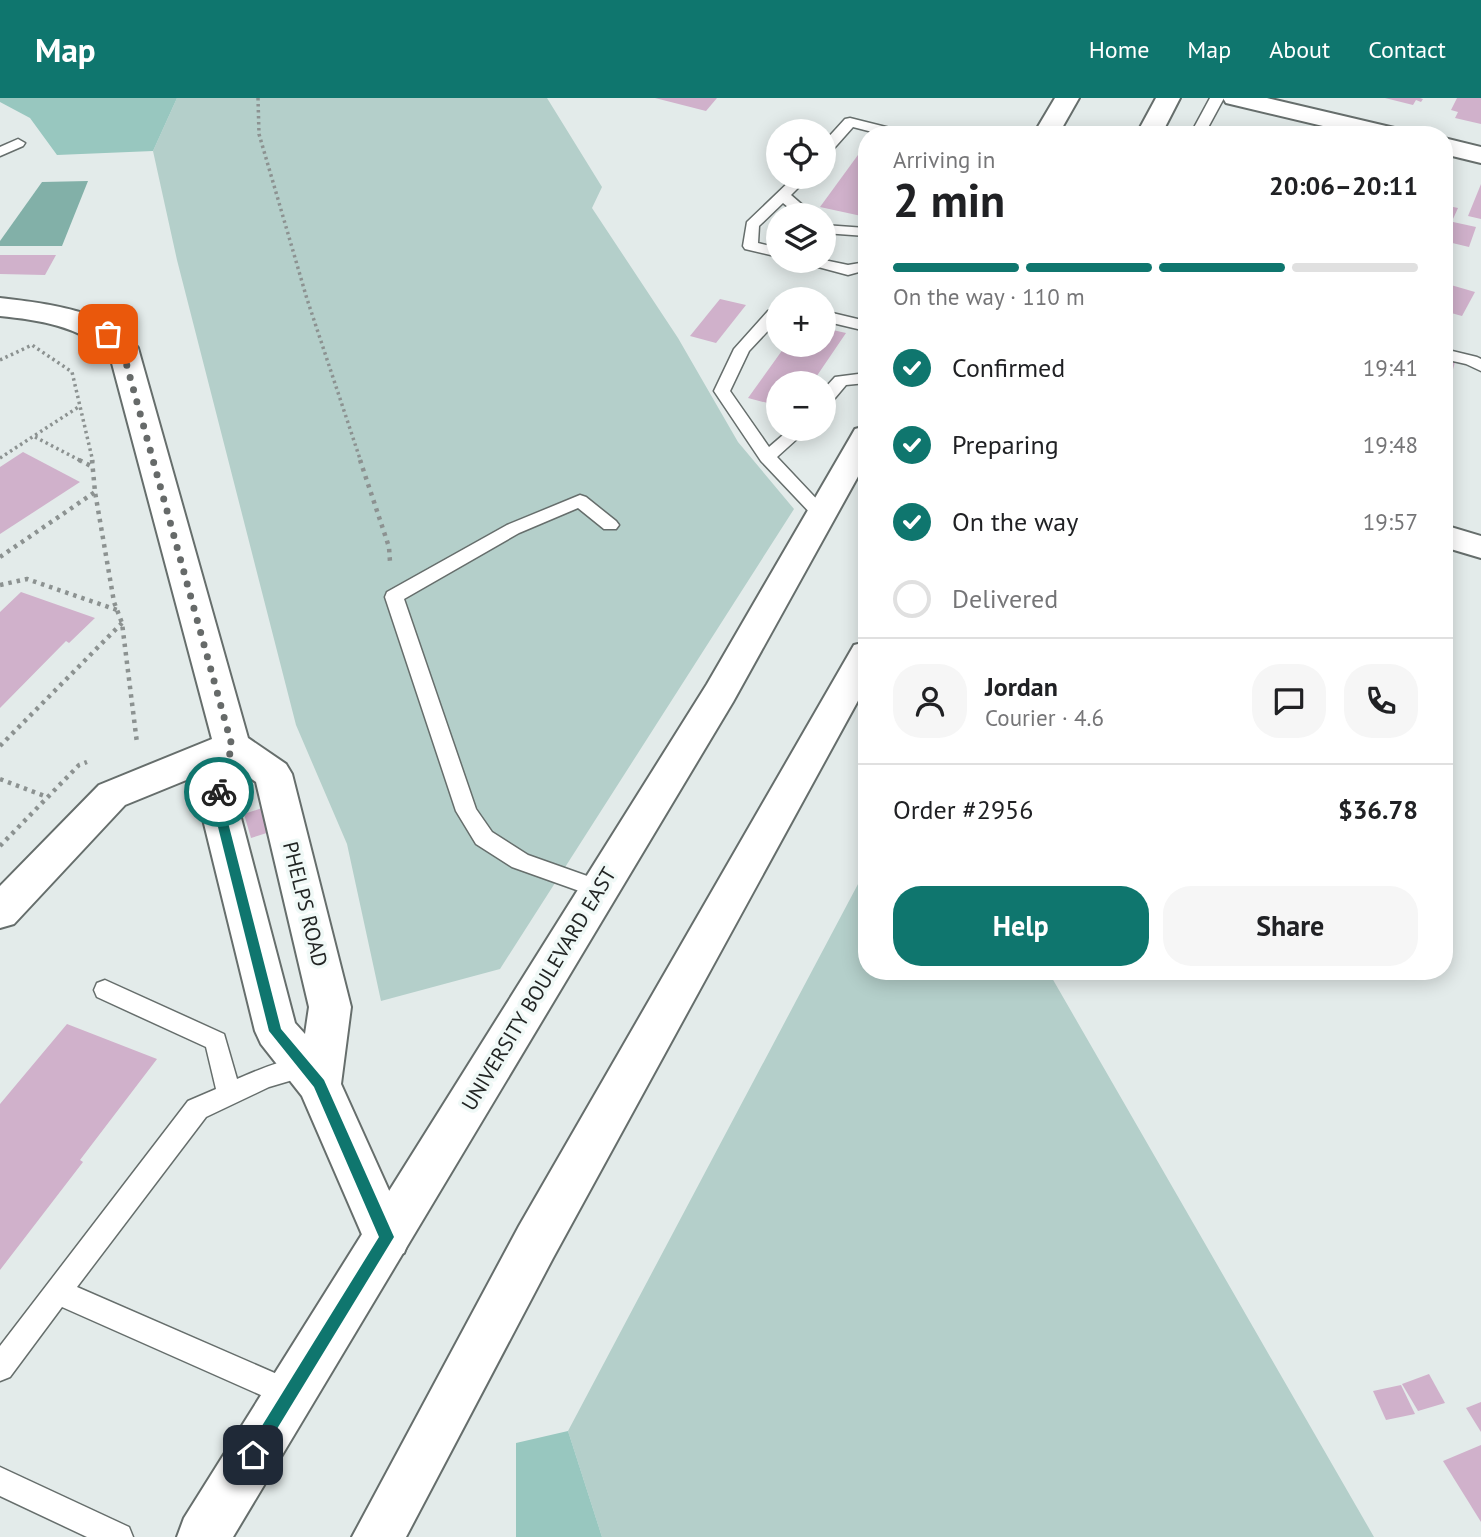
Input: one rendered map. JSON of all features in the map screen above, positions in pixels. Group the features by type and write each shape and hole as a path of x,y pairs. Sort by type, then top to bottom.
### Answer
{"main road":[{"path":"1050,126 1067,98"},
{"path":"1153,126 1168,98"},
{"path":"1236,98 1356,126"},
{"path":"1453,148 1481,155"},
{"path":"0,307 62,316 86,323 108,334 122,348 232,746 217,799 276,1031 312,1075 387,1237"},
{"name":"UNIVERSITY BOULEVARD EAST","path":"202,1537 720,693 858,449"},
{"path":"1453,539 1481,547"},
{"path":"377,1537 536,1242 858,668"},
{"path":"0,912 112,795 232,746"},
{"name":"PHELPS ROAD","path":"232,746 273,774 330,1007 312,1075"}],"lane":[{"path":"1202,126 1217,98"},
{"path":"836,138 850,122 866,126"},
{"path":"0,152 18,143"},
{"path":"777,203 791,189"},
{"path":"784,197 792,203"},
{"path":"766,213 752,225 750,246 766,250"},
{"path":"836,230 858,231"},
{"path":"836,267 848,270 858,268"},
{"path":"836,319 858,324"},
{"path":"766,322 741,349 722,391 767,457 820,513"},
{"path":"1453,356 1471,360 1481,366"},
{"path":"836,386 841,380 858,379"},
{"path":"767,457 786,441"},
{"path":"599,890 520,861 484,838 466,811 394,597 513,529 580,501 610,525"},
{"path":"106,990 216,1041 229,1094"},
{"path":"0,1368 197,1109 265,1079 312,1075"},
{"path":"58,1292 290,1394"},
{"path":"0,1481 119,1537"}],"path":[{"path":"258,98 259,134 307,299 389,547 394,597"},
{"path":"0,360 32,345 72,372 93,467 95,492 117,610 122,623 136,741 140,752"},
{"path":"0,458 80,406"},
{"path":"34,436 93,467"},
{"path":"0,557 95,492"},
{"path":"2,587 27,579 117,610"},
{"path":"0,746 122,623"},
{"path":"0,779 47,797"}],"shaded area":[{"path":"0,98 177,98 153,151 57,155 30,118 0,102"},
{"path":"177,98 547,98 602,187 592,208 678,338 738,442 794,509 500,969 381,1001 347,844 296,725 177,260 153,151"},
{"path":"88,181 62,246 0,246 0,241 42,182"},
{"path":"858,884 858,980 1053,980 1374,1537 602,1537 568,1431"},
{"path":"568,1431 602,1537 516,1537 516,1443"}],"building":[{"path":"655,98 717,98 706,111"},
{"path":"1385,98 1423,99 1421,102 1416,100 1413,105"},
{"path":"1457,98 1481,98 1481,124 1455,118 1458,112 1451,110"},
{"path":"858,155 858,215 836,210 836,203 823,203 836,189 836,185"},
{"path":"1481,184 1481,219 1468,216"},
{"path":"1453,222 1476,227 1469,247 1453,243"},
{"path":"0,255 56,255 45,275 0,274"},
{"path":"1453,286 1475,292 1462,316 1453,314"},
{"path":"720,299 746,305 716,343 690,336"},
{"path":"836,331 846,333 836,348"},
{"path":"777,357 830,357 820,371 767,371"},
{"path":"766,373 766,403 748,398"},
{"path":"23,452 80,482 0,534 0,467"},
{"path":"21,592 95,618 69,643 66,641 0,708 0,612"},
{"path":"265,807 273,831 251,838 244,814"},
{"path":"67,1024 157,1059 80,1160 83,1162 0,1270 0,1104"},
{"path":"1429,1374 1445,1403 1418,1411 1402,1384"},
{"path":"1401,1385 1415,1414 1386,1420 1373,1391"},
{"path":"1481,1402 1481,1432 1466,1408"},
{"path":"1481,1445 1481,1522 1443,1461"}],"way so far":[{"path":"108,334 122,348 232,746 219,792"}],"route":[{"path":"219,792 217,799 276,1031 319,1084 387,1237 253,1455"}]}
